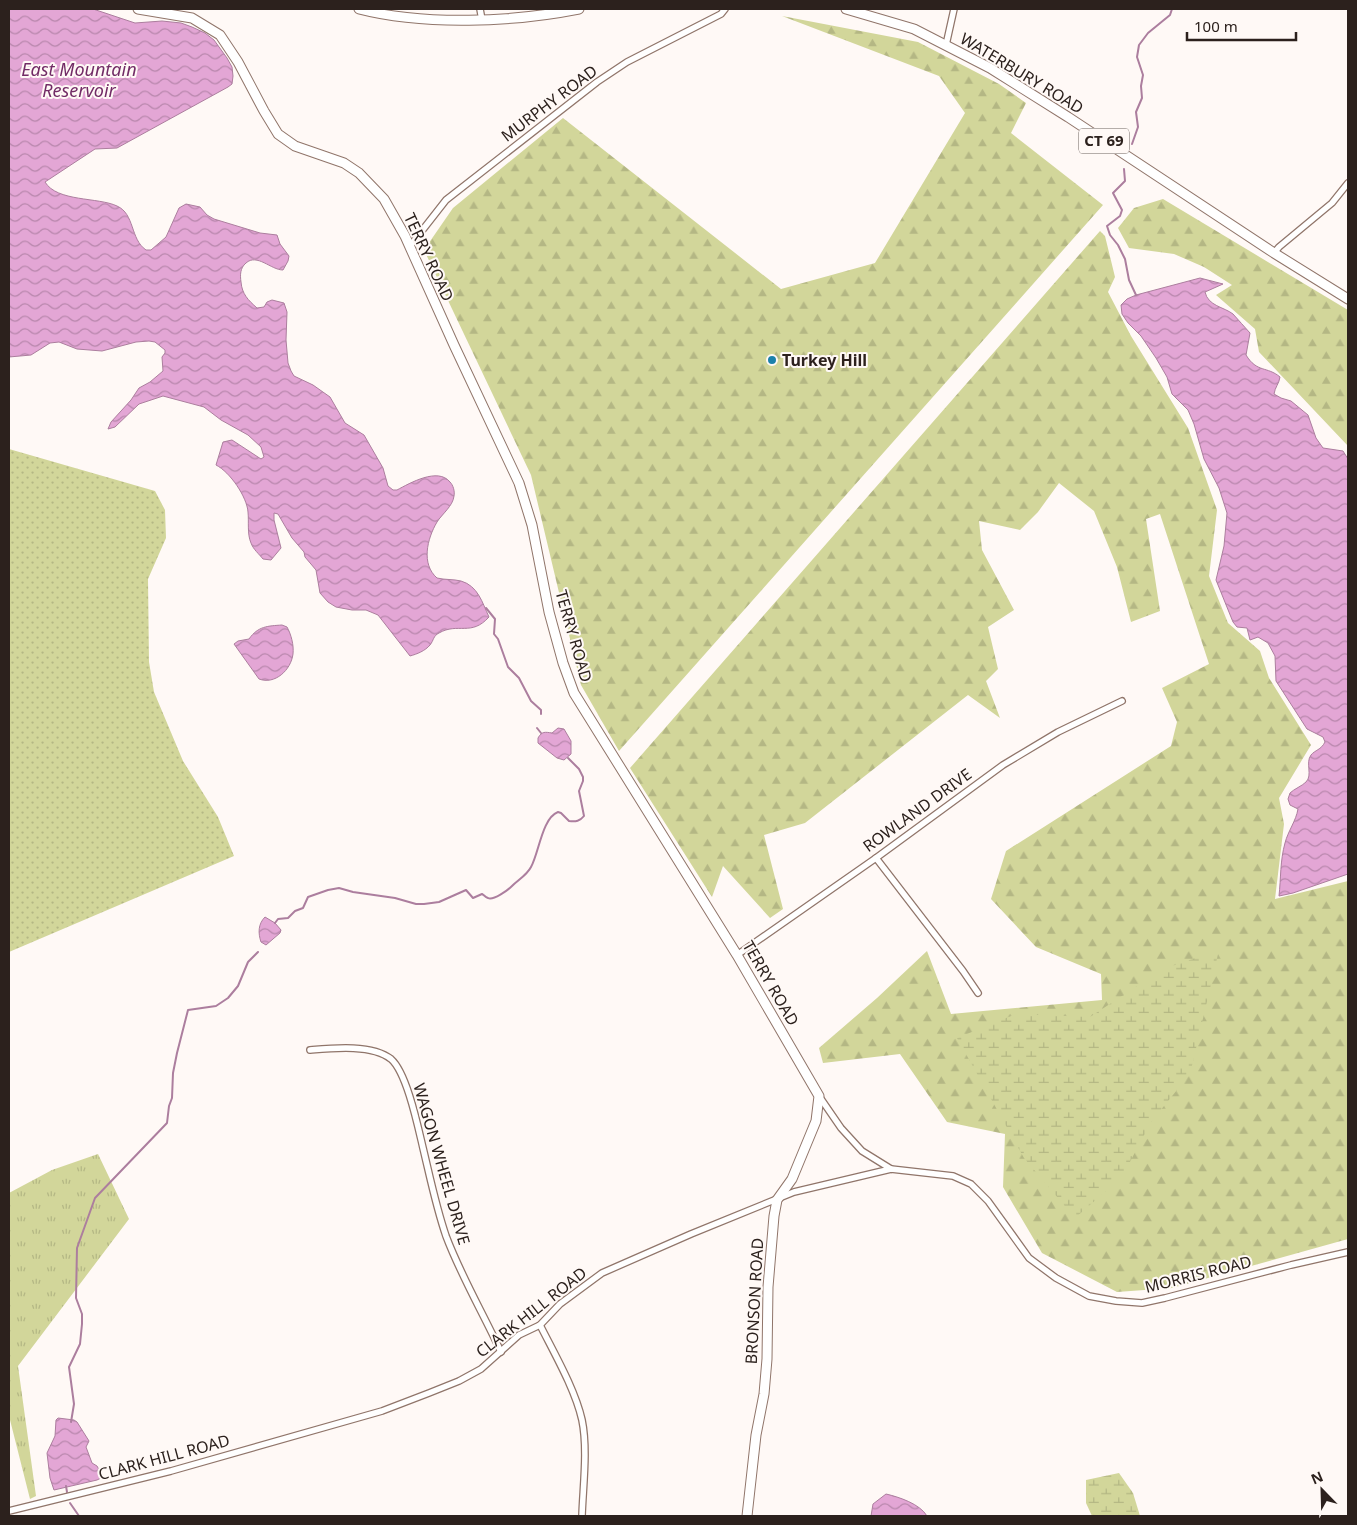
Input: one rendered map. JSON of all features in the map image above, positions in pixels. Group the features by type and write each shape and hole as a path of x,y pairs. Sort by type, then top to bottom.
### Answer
{"street":[{"name":"TERRY ROAD","path":"138,9 192,18 220,35 238,62 278,134 295,146 344,163 358,173 384,199 410,246 519,483 532,525 549,612 563,663 574,693 737,955 819,1096 841,1128 862,1151 891,1169"},
{"path":"359,9 421,18 482,20 579,9"},
{"path":"480,9 482,20"},
{"name":"MURPHY ROAD","path":"410,246 446,200 597,82 627,62 722,14 725,9"},
{"name":"WATERBURY ROAD","path":"846,9 914,29 1018,85 1274,253 1348,299"},
{"path":"946,45 954,9"},
{"path":"1274,253 1332,203 1348,182"},
{"name":"ROWLAND DRIVE","path":"737,955 876,858 1003,764 1058,732 1122,701"},
{"path":"876,858 978,993"},
{"name":"WAGON WHEEL DRIVE","path":"310,1050 355,1048 375,1052 391,1060 401,1074 416,1118 446,1234 466,1284 501,1352"},
{"name":"BRONSON ROAD","path":"747,1516 756,1435 764,1394 767,1359 768,1287 774,1216 777,1200 792,1179 813,1130 819,1096"},
{"name":"CLARK HILL ROAD","path":"9,1512 171,1471 382,1411 459,1381 481,1369 519,1335 540,1325 560,1304 602,1273 690,1234 794,1192 891,1169"},
{"name":"MORRIS ROAD","path":"891,1169 953,1176 971,1184 988,1201 1029,1258 1056,1278 1089,1296 1116,1301 1142,1302 1165,1298 1291,1264 1348,1252"},
{"path":"540,1325 574,1397 582,1420 584,1439 582,1516"}],"green space":[{"path":"782,16 918,42 999,84 1026,103 1011,133 1103,205 619,751 581,685 531,475 424,250 453,208 563,118 781,289 875,263 965,113 939,76"},
{"path":"1163,199 1348,310 1348,446 1259,352 1255,329 1216,295 1232,285 1204,267 1174,254 1129,248 1118,228 1134,208"},
{"path":"1100,231 1105,236 1115,277 1108,292 1131,336 1188,428 1217,510 1209,576 1228,623 1260,651 1269,678 1311,745 1279,798 1284,824 1275,899 1348,881 1348,1239 1172,1288 1117,1292 1042,1253 1003,1187 1005,1134 947,1122 900,1054 823,1063 819,1048 877,998 927,951 951,1014 1102,1000 1101,974 1036,947 991,899 1006,851 1171,746 1177,722 1162,688 1209,664 1160,514 1146,519 1160,611 1131,622 1117,567 1094,511 1059,483 1038,512 1020,530 979,521 982,550 1014,610 988,627 998,669 986,681 1000,718 968,695 805,823 764,835 783,909 770,918 723,866 712,897 630,768"},
{"path":"9,449 155,491 165,510 166,538 148,579 149,662 154,692 183,761 218,817 234,856 9,952"},
{"path":"1219,950 1190,1074 1151,1122 1122,1177 1075,1218 1024,1158 957,1038 1016,1014 1090,1017 1163,969"},
{"path":"98,1154 129,1219 18,1366 36,1496 30,1499 9,1416 9,1193 52,1170"},
{"path":"1119,1473 1133,1493 1140,1516 1092,1516 1086,1503 1086,1480"}],"water":[{"name":"East Mountain Reservoir","path":"9,9 93,9 135,23 162,21 181,23 205,33 214,40 232,67 232,84 117,148 95,149 45,182 59,193 109,203 123,210 130,221 137,240 146,250 151,250 166,237 179,208 186,204 200,207 207,215 214,219 260,233 277,235 280,244 289,256 283,270 259,261 250,260 244,265 241,272 244,293 257,308 264,307 267,302 272,300 284,303 287,312 286,340 288,363 291,371 294,376 313,385 330,397 345,423 364,435 383,468 388,486 393,490 397,490 416,480 431,476 445,478 451,483 454,492 453,500 450,507 433,529 428,543 427,559 432,572 437,578 461,581 472,587 482,600 489,617 482,623 470,628 452,629 439,633 426,649 410,656 378,615 366,610 336,607 328,602 320,593 316,570 292,538 278,514 274,513 274,520 281,548 271,560 263,559 253,547 250,539 245,499 227,473 216,465 223,442 232,440 261,459 264,457 261,447 248,435 221,420 204,407 163,396 139,404 115,427 108,429 111,422 139,388 163,371 162,357 165,350 155,342 136,342 102,351 77,349 59,342 50,343 31,355 9,357"},
{"path":"1200,278 1223,284 1205,292 1207,297 1213,303 1233,314 1250,333 1246,355 1250,361 1258,367 1271,371 1280,377 1274,394 1291,401 1308,415 1316,438 1323,448 1343,451 1348,459 1348,874 1279,896 1283,850 1298,809 1290,805 1288,799 1290,793 1308,779 1309,758 1325,742 1323,737 1307,729 1276,681 1275,656 1268,643 1258,637 1250,640 1247,628 1237,627 1233,622 1216,580 1224,546 1227,513 1219,488 1204,459 1188,410 1172,394 1167,377 1156,358 1141,336 1122,314 1121,305 1127,299"},
{"path":"282,625 287,627 293,643 292,660 286,671 276,678 271,680 259,679 234,644 238,641 249,639 256,631"},
{"path":"558,728 564,729 571,741 571,754 564,760 557,758 538,743 538,738 542,733 552,733"},
{"path":"265,917 275,923 281,930 266,945 261,942 259,932"},
{"path":"58,1418 77,1422 89,1441 86,1447 92,1463 97,1466 103,1477 54,1490 50,1478 47,1453 55,1436 56,1420"},
{"path":"886,1494 903,1499 919,1508 927,1516 871,1516 873,1504"}],"waterway":[{"path":"1132,144 1138,127 1136,112 1142,98 1141,86 1143,75 1137,57 1139,45 1148,33 1170,15 1172,9"},
{"path":"1124,169 1125,181 1113,193 1122,210 1120,216 1107,226 1110,235 1125,259 1129,280 1136,295"},
{"path":"486,608 495,619 494,634 498,639 508,667 519,678 531,701 541,710 541,714"},
{"path":"537,728 541,733"},
{"path":"275,923 278,919 288,918 295,911 303,908 308,897 339,888 395,898 416,904 439,902 466,890 473,898 482,894 490,899 500,895 529,870 548,821 553,816 558,812 569,821 579,820 584,816 579,791 583,777 579,769 568,758"},
{"path":"71,1422 74,1404 69,1367 80,1344 82,1324 82,1314 76,1298 77,1248 95,1198 167,1123 172,1098 173,1073 188,1010 216,1006 228,998 238,986 248,962 258,952"},
{"path":"66,1486 67,1492"},
{"path":"70,1503 79,1516"}],"place":[{"name":"Turkey Hill","path":"772,360"}]}
